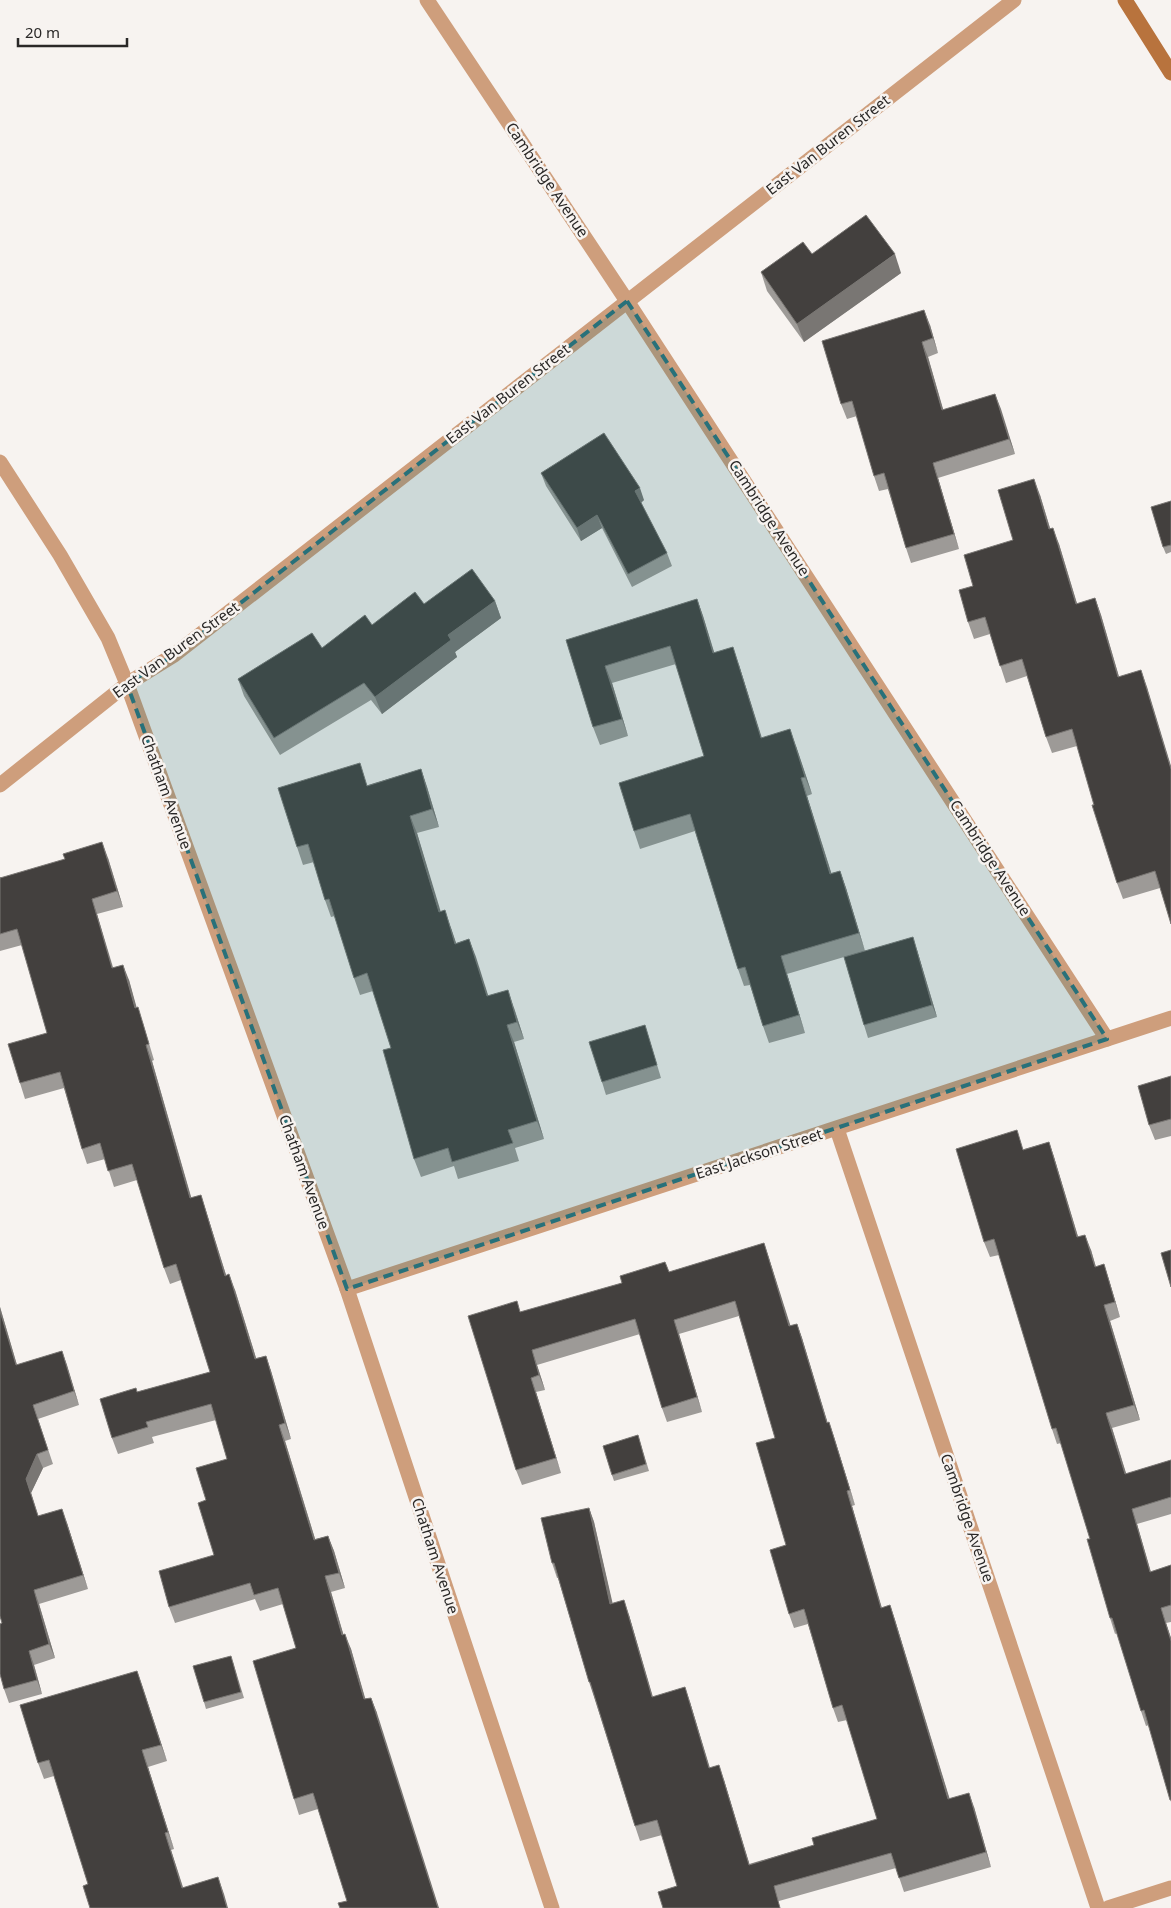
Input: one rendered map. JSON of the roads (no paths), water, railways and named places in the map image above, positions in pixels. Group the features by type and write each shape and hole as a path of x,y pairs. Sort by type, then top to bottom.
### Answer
{"main road":[{"path":"1125,0 1171,73"}],"street":[{"name":"Cambridge Avenue","path":"427,0 627,301 1108,1038"},
{"name":"East Van Buren Street","path":"0,785 127,684 174,655 1014,0"},
{"name":"Chatham Avenue","path":"0,462 60,555 108,638 127,684 346,1289 552,1908"},
{"name":"East Jackson Street","path":"346,1289 1171,1018"},
{"name":"Cambridge Avenue","path":"837,1129 1098,1908"},
{"path":"1108,1908 1171,1888"}]}
